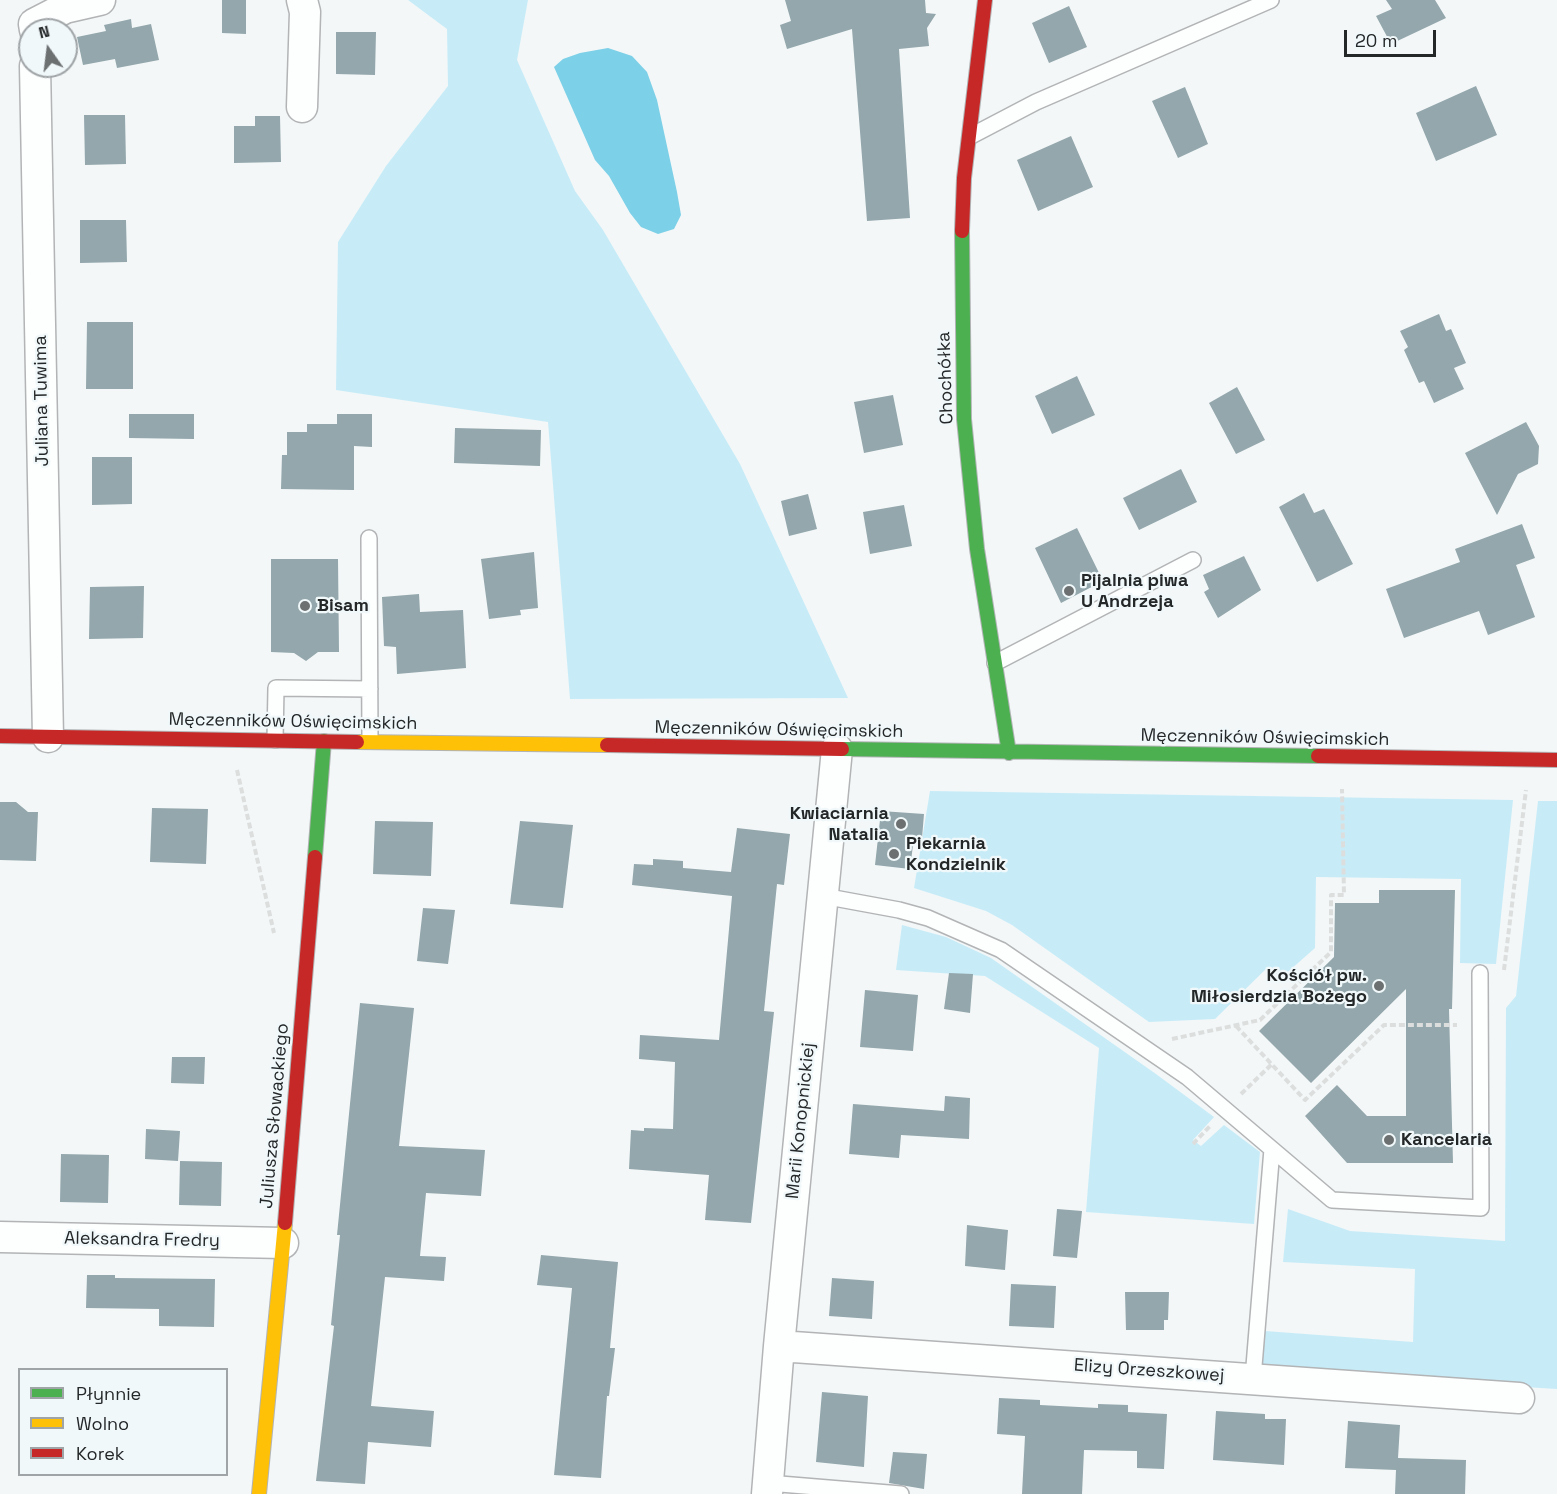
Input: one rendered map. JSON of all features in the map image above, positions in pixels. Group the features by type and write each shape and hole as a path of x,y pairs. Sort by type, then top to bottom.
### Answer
{"main road":[{"name":"Chochółka","path":"985,0 971,136 964,178 961,261 964,419 977,549 1009,753"},
{"name":"Męczenników Oświęcimskich","path":"0,736 1557,760"},
{"name":"Juliusza Słowackiego","path":"259,1494 283,1243 324,741"}],"street":[{"path":"46,18 65,8 100,0"},
{"path":"302,0 305,12 302,107"},
{"name":"Juliana Tuwima","path":"35,78 48,737"},
{"name":"Marii Konopnickiej","path":"767,1489 837,749"},
{"name":"Aleksandra Fredry","path":"0,1237 283,1243"},
{"name":"Elizy Orzeszkowej","path":"779,1346 1519,1398"}],"lane":[{"path":"971,136 1036,102 1271,0"},
{"path":"369,538 370,741"},
{"path":"994,663 1193,560"},
{"path":"275,740 276,688 370,689"},
{"path":"823,896 918,915 1001,950 1138,1046 1187,1077 1332,1200 1481,1208 1480,974"},
{"path":"1253,1378 1272,1149"},
{"path":"767,1489 902,1494"}],"path":[{"path":"1138,1046 1260,1020 1331,952 1331,895 1344,895 1342,786"},
{"path":"1480,990 1502,990 1526,789"},
{"path":"1236,1026 1305,1100 1384,1025 1481,1025"},
{"path":"1246,1090 1272,1064"}],"shaded area":[{"path":"408,0 528,0 517,60 575,191 603,230 740,464 848,698 570,699 548,422 336,390 338,242 386,166 448,86 447,29"},
{"path":"930,791 1513,800 1496,964 1460,963 1461,879 1316,877 1315,948 1281,978 1268,967 1215,1019 1149,1022 1012,925 986,911 914,888"},
{"path":"1538,801 1557,801 1557,1389 1261,1371 1265,1331 1413,1342 1415,1269 1283,1262 1288,1209 1350,1231 1505,1241 1506,1008 1516,996"},
{"path":"902,925 946,937 991,958 1156,1074 1214,1117 1193,1140 1201,1146 1224,1125 1260,1152 1254,1224 1086,1212 1099,1048 985,976 896,970"}],"water":[{"path":"608,48 632,56 647,72 657,100 681,215 674,229 658,234 641,227 630,213 609,176 595,160 554,67 563,59 580,53"}],"building":[{"path":"222,0 246,0 246,34 222,33"},
{"path":"785,0 925,0 926,13 936,14 927,28 929,46 899,49 910,218 867,221 852,29 787,49 780,25 791,21"},
{"path":"1386,0 1435,0 1446,18 1391,44 1376,16 1392,9"},
{"path":"1069,6 1087,47 1049,63 1032,23"},
{"path":"131,19 132,28 151,24 159,60 117,68 115,59 83,65 78,37 106,31 104,25"},
{"path":"336,32 376,32 375,75 336,74"},
{"path":"1476,86 1497,135 1436,161 1416,113"},
{"path":"1185,87 1208,144 1178,158 1152,101"},
{"path":"84,115 125,115 126,164 85,165"},
{"path":"255,116 280,116 281,162 234,163 234,126 255,126"},
{"path":"1071,136 1093,187 1038,211 1017,160"},
{"path":"80,220 126,220 127,262 80,263"},
{"path":"1439,314 1446,331 1451,329 1466,363 1454,368 1464,389 1434,403 1424,381 1419,383 1404,350 1408,347 1400,331"},
{"path":"87,322 133,322 133,389 86,389"},
{"path":"1077,376 1095,415 1052,434 1035,396"},
{"path":"1237,387 1265,440 1236,454 1209,403"},
{"path":"893,395 903,445 864,453 854,402"},
{"path":"129,414 194,414 194,439 129,438"},
{"path":"337,414 372,414 372,447 354,446 354,490 281,489 282,455 287,455 287,432 307,432 307,424 337,424"},
{"path":"1526,422 1539,446 1538,464 1518,474 1497,515 1465,453"},
{"path":"455,428 541,430 540,466 454,463"},
{"path":"92,457 132,457 132,504 92,505"},
{"path":"1181,469 1197,502 1139,530 1123,498"},
{"path":"1304,493 1314,513 1324,509 1353,564 1317,582 1279,507"},
{"path":"808,494 817,529 789,536 781,501"},
{"path":"904,505 912,546 870,554 863,512"},
{"path":"1522,524 1535,558 1516,565 1535,617 1488,635 1479,611 1404,638 1386,589 1460,562 1455,549"},
{"path":"1077,528 1103,581 1061,603 1035,548"},
{"path":"534,552 538,608 520,610 521,615 489,619 481,559"},
{"path":"1244,556 1261,590 1218,618 1204,592 1209,589 1203,575"},
{"name":"Bisam","path":"271,559 338,559 339,652 318,652 306,661 294,653 271,652"},
{"path":"144,586 143,638 89,639 90,587"},
{"path":"419,594 420,612 463,610 466,668 397,674 396,647 384,646 382,597"},
{"path":"0,802 16,802 28,812 38,812 36,861 0,860"},
{"path":"152,808 208,809 206,864 150,862"},
{"path":"881,811 924,814 922,838 914,837 910,869 875,865"},
{"path":"375,821 433,822 431,876 373,874"},
{"path":"520,821 573,825 563,908 510,904"},
{"path":"737,828 790,834 784,885 777,884 764,1011 774,1012 751,1223 705,1220 709,1175 629,1169 631,1130 673,1129 675,1062 639,1059 640,1035 719,1040 732,896 632,885 634,864 653,865 653,859 683,861 683,868 731,872"},
{"name":"Kościół pw. Miłosierdzia Bożego","path":"1379,890 1455,890 1452,1009 1449,1009 1453,1163 1347,1163 1305,1116 1337,1085 1367,1116 1406,1116 1406,989 1311,1083 1259,1031 1334,957 1335,903 1379,903"},
{"path":"423,908 455,910 448,964 417,961"},
{"path":"949,973 973,974 970,1013 944,1009"},
{"path":"865,990 918,995 913,1051 860,1047"},
{"path":"360,1003 414,1008 399,1146 485,1150 481,1196 426,1193 420,1256 446,1257 444,1281 385,1277 371,1406 434,1411 431,1447 368,1442 365,1484 316,1481 334,1326 331,1325 340,1235 337,1235"},
{"path":"172,1057 205,1057 204,1084 171,1083"},
{"path":"945,1096 970,1098 969,1139 901,1135 899,1158 849,1154 853,1104 944,1111"},
{"path":"146,1129 180,1131 178,1161 145,1159"},
{"path":"61,1154 109,1155 108,1203 60,1202"},
{"path":"180,1161 222,1162 221,1206 179,1205"},
{"path":"1057,1209 1082,1211 1077,1258 1053,1256"},
{"path":"967,1225 1008,1230 1005,1270 965,1266"},
{"path":"541,1255 618,1262 610,1348 615,1348 609,1396 607,1396 601,1478 554,1475 572,1288 537,1285"},
{"path":"87,1275 115,1275 115,1278 215,1279 214,1327 159,1326 159,1309 86,1308"},
{"path":"832,1278 874,1281 872,1319 829,1316"},
{"path":"1011,1284 1056,1286 1054,1328 1009,1326"},
{"path":"1125,1292 1169,1292 1168,1320 1164,1320 1164,1330 1126,1330"},
{"path":"822,1392 868,1396 864,1467 816,1462"},
{"path":"999,1398 1040,1400 1040,1405 1098,1408 1098,1404 1128,1405 1128,1412 1167,1414 1164,1469 1137,1468 1137,1451 1084,1450 1082,1494 1022,1494 1025,1436 997,1434"},
{"path":"1216,1411 1265,1414 1265,1419 1286,1419 1284,1465 1213,1460"},
{"path":"1348,1421 1400,1425 1398,1458 1466,1460 1465,1494 1395,1494 1396,1470 1345,1468"},
{"path":"893,1452 927,1454 924,1489 889,1483"}],"traffic: fast":[{"path":"962,231 964,419 977,549 1009,753"},
{"path":"315,857 324,741"},
{"path":"842,749 1318,756"}],"traffic: slow":[{"path":"357,742 607,745"},
{"path":"259,1494 285,1223"}],"traffic: jam":[{"path":"962,231 964,178 985,0"},
{"path":"0,736 357,742"},
{"path":"607,745 842,749"},
{"path":"1318,756 1557,760"},
{"path":"285,1223 315,857"}],"place":[{"name":"Pijalnia piwa U Andrzeja","path":"1069,591"},
{"name":"Bisam","path":"305,606"},
{"name":"Kwiaciarnia Natalia","path":"901,824"},
{"name":"Piekarnia Kondzielnik","path":"894,854"},
{"name":"Kościół pw. Miłosierdzia Bożego","path":"1379,986"},
{"name":"Kancelaria","path":"1389,1140"}]}
